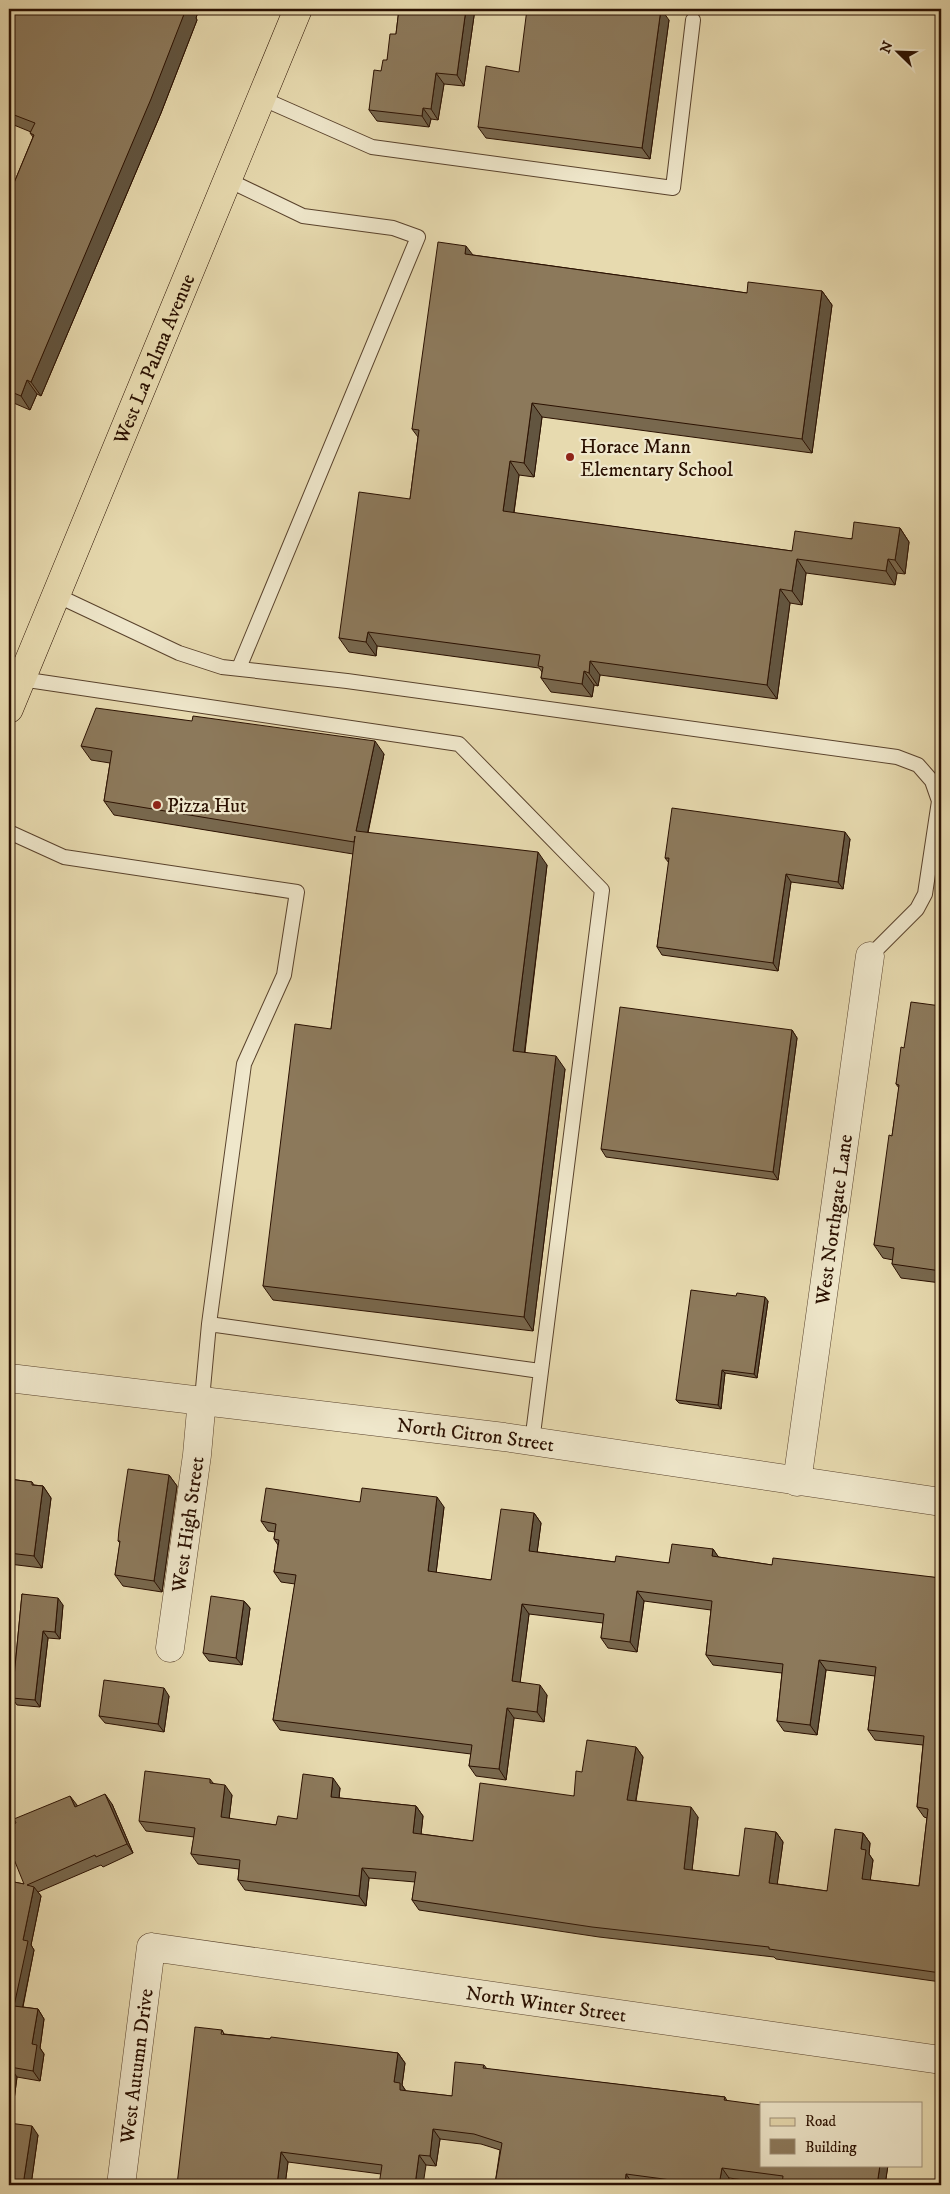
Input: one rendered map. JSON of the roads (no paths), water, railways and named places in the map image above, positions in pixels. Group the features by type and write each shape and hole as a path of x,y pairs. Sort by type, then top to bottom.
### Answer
{"main road":[{"name":"West La Palma Avenue","path":"9,709 298,9"}],"street":[{"name":"West Northgate Lane","path":"797,1482 870,956"},
{"name":"North Citron Street","path":"9,1378 202,1400 532,1442 941,1502"},
{"name":"West High Street","path":"170,1648 198,1455 202,1400"},
{"name":"North Winter Street","path":"151,1947 941,2060"},
{"name":"West Autumn Drive","path":"121,2185 151,1947"}],"lane":[{"path":"261,98 372,147 673,188 693,20"},
{"path":"228,180 303,216 393,228 418,237 239,668"},
{"path":"56,595 179,653 208,663 897,757 918,765 932,781 939,801 924,894 918,909 870,956"},
{"path":"21,679 459,744 602,890 532,1442"},
{"path":"9,832 64,857 297,892 284,974 244,1064 209,1324 202,1400"},
{"path":"209,1324 540,1371"}],"place":[{"name":"Horace Mann Elementary School","path":"570,457"},
{"name":"Pizza Hut","path":"157,805"}]}
